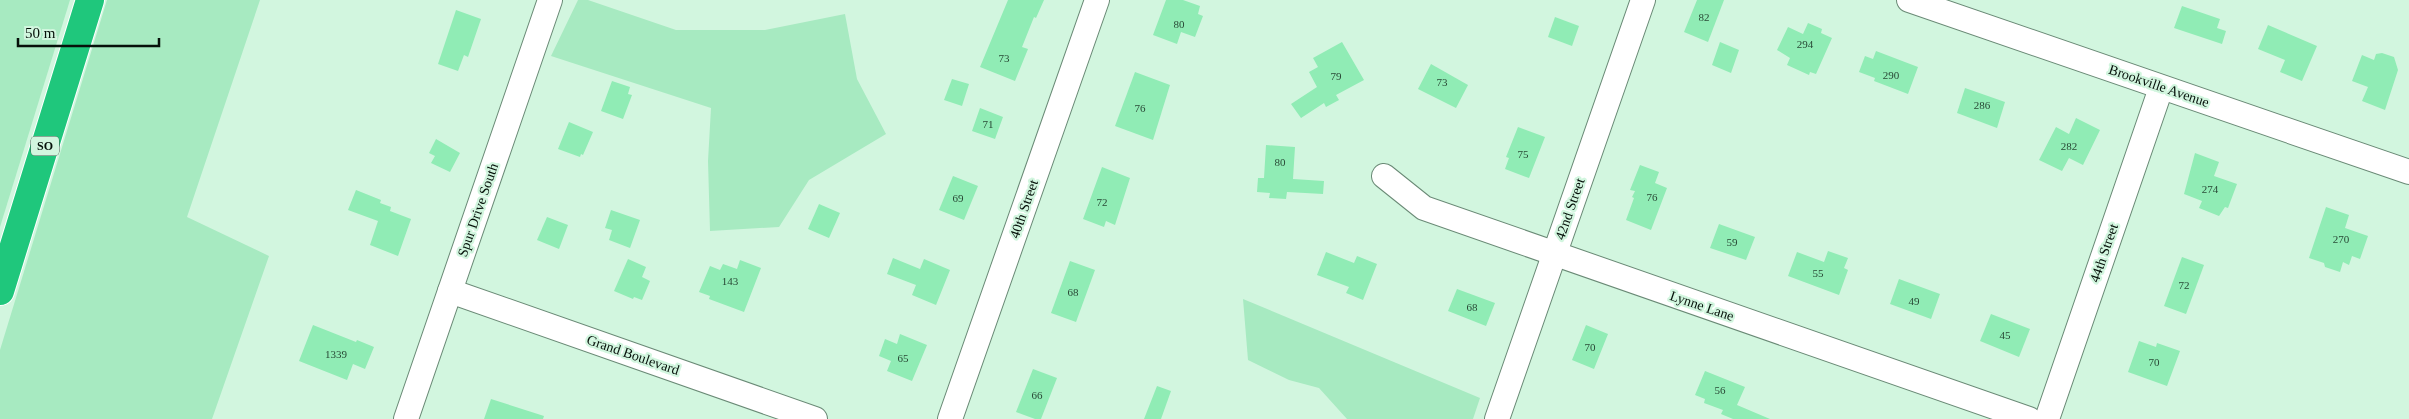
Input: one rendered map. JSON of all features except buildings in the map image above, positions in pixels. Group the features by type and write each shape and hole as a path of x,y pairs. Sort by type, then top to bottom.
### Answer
{"highway":[{"name":"SO","path":"0,291 90,0"}],"street":[{"name":"Spur Drive South","path":"406,419 550,0"},
{"name":"40th Street","path":"950,419 1097,0"},
{"name":"42nd Street","path":"1497,419 1643,0"},
{"name":"Brookville Avenue","path":"1909,0 2409,172"},
{"name":"44th Street","path":"2047,419 2162,88"},
{"name":"Lynne Lane","path":"1384,176 1424,208 1554,255 2029,419"},
{"name":"Grand Boulevard","path":"450,291 815,419"}],"green space":[{"path":"0,0 70,0 0,227"},
{"path":"107,0 260,0 187,217 269,256 212,419 0,419 0,350"},
{"path":"578,0 588,0 676,30 765,30 845,14 857,79 886,134 809,180 779,227 710,231 708,161 711,108 551,56"},
{"path":"1243,299 1480,398 1473,419 1347,419 1319,388 1289,380 1248,360"}]}
